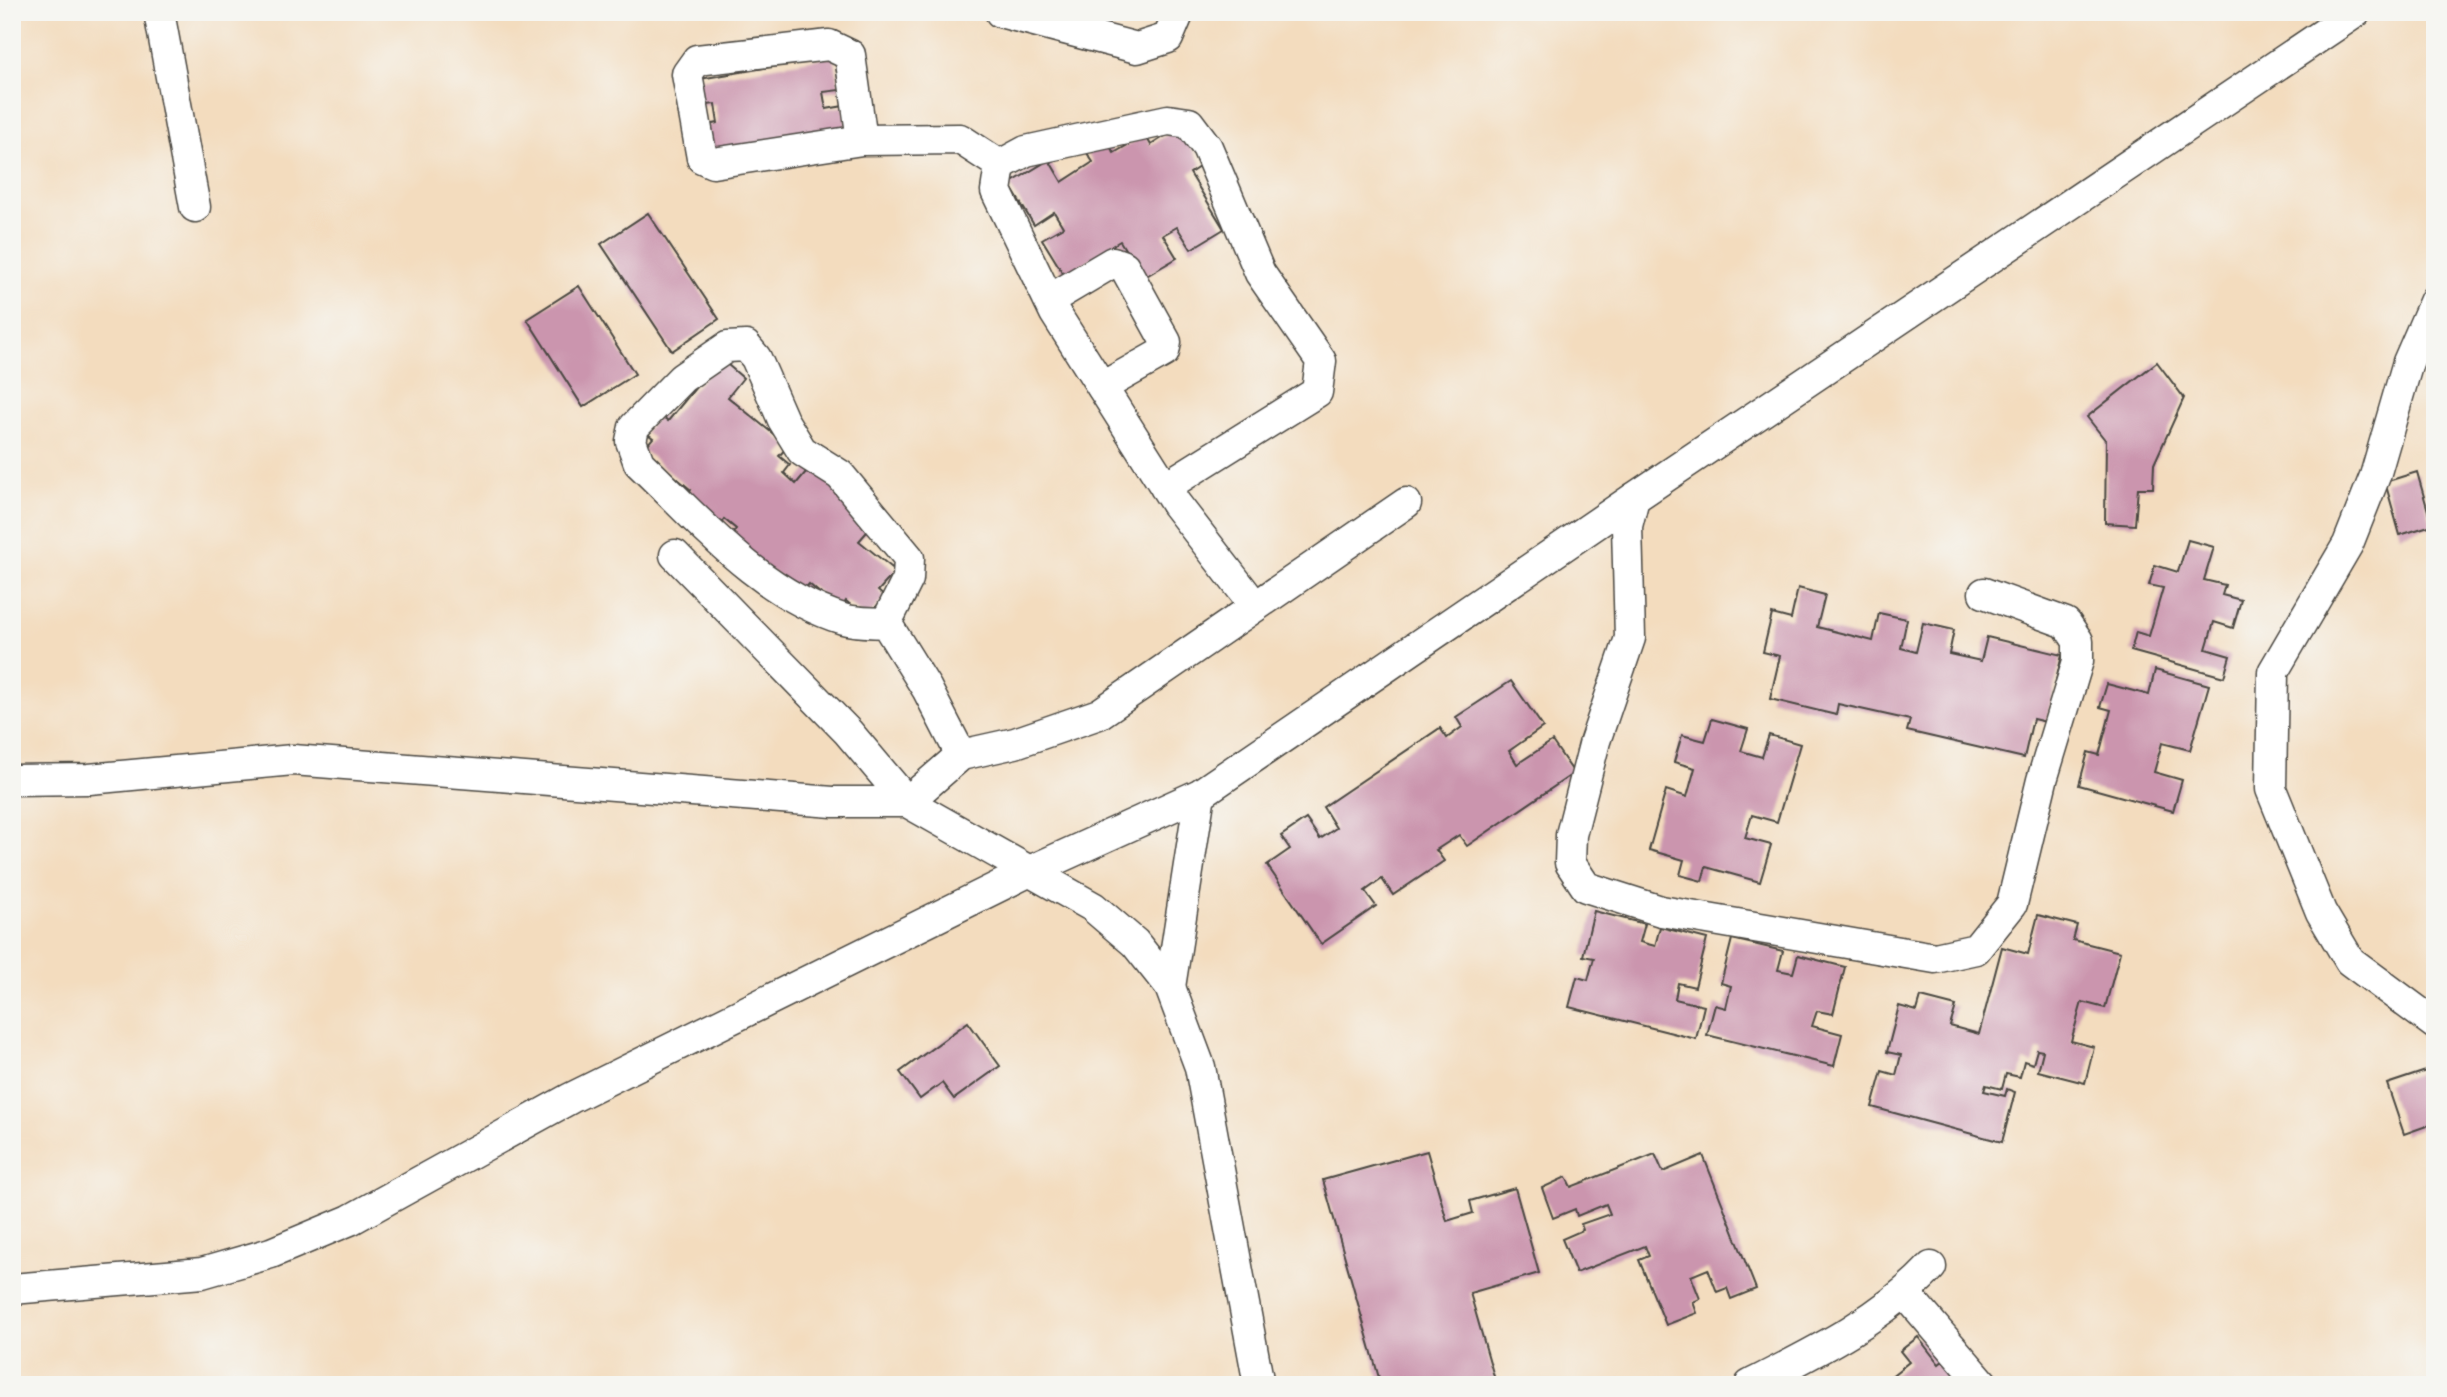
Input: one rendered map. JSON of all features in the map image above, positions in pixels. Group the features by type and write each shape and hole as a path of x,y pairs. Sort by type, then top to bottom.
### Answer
{"street":[{"path":"159,12 195,207"},
{"path":"1000,12 1137,48 1167,38 1180,12"},
{"path":"12,1289 202,1273 271,1253 350,1220 571,1098 1032,870 1200,794 2356,12"},
{"path":"862,140 850,55 829,45 697,60 687,74 702,158 713,163 862,140 960,139 1000,164"},
{"path":"1000,164 1026,151 1168,120 1189,123 1207,147 1260,273 1321,361 1317,392 1165,487"},
{"path":"1000,164 996,191 1049,300 1165,487 1255,606"},
{"path":"1049,300 1114,262 1124,266 1166,342 1164,352 1102,387"},
{"path":"2435,300 2408,362 2375,477 2348,544 2273,672 2271,789 2321,912 2350,961 2435,1024"},
{"path":"746,346 757,358 783,420 802,450 840,475 909,558 908,579 886,623 845,620 795,599 753,571 639,463 631,441 634,426 682,378 727,347 746,346"},
{"path":"1634,498 1628,526 1630,638 1595,741 1572,835 1570,863 1586,887 1661,911 1935,958 1976,949 2012,904 2042,780 2078,661 2078,641 2066,623 1984,593"},
{"path":"12,780 89,779 293,760 834,802 907,802 961,755 1014,743 1099,714 1406,503"},
{"path":"675,555 848,732 907,802 1032,870 1093,907 1135,943 1170,987 1200,1068 1259,1385"},
{"path":"886,623 928,689 961,755"},
{"path":"1170,987 1200,794"},
{"path":"1751,1385 1831,1344 1906,1294 1931,1267"},
{"path":"1906,1294 1983,1385"}],"building":[{"path":"834,56 840,90 823,92 826,109 844,106 848,133 708,157 702,126 718,123 715,104 699,106 694,80"},
{"path":"1179,127 1202,165 1190,173 1224,229 1191,249 1177,227 1163,235 1177,258 1143,278 1120,241 1064,275 1042,239 1063,227 1054,212 1034,225 1009,184 1049,160 1062,182 1093,162 1087,153 1107,142 1114,153 1145,135 1151,145"},
{"path":"648,213 719,319 672,351 601,244"},
{"path":"579,286 635,374 583,407 527,319"},
{"path":"720,358 743,378 728,397 788,446 779,456 790,465 784,473 796,484 811,466 840,490 836,494 873,525 859,541 896,571 878,591 885,597 866,618 846,601 840,610 809,584 802,592 727,541 736,529 724,519 721,523 687,496 691,490 643,450 653,438 645,432 660,414 668,421"},
{"path":"2157,362 2184,398 2154,464 2153,488 2138,488 2135,525 2105,523 2106,441 2087,417"},
{"path":"2417,472 2432,525 2400,535 2385,482"},
{"path":"2188,540 2214,547 2204,580 2225,585 2222,595 2241,600 2233,628 2214,622 2206,649 2230,656 2224,677 2131,651 2136,632 2149,636 2163,588 2149,585 2155,565 2178,572"},
{"path":"1798,588 1825,595 1817,627 1873,641 1879,613 1907,619 1901,648 1916,652 1923,623 1954,630 1949,654 1981,661 1987,637 2062,655 2046,722 2033,719 2024,758 1907,731 1910,720 1838,704 1836,715 1770,699 1780,656 1763,652 1772,614 1791,619"},
{"path":"2155,670 2209,685 2190,750 2162,743 2154,772 2182,780 2173,811 2079,785 2088,752 2099,755 2111,710 2100,707 2107,684 2149,695"},
{"path":"1511,681 1543,727 1509,751 1517,764 1552,741 1574,773 1467,846 1459,835 1436,850 1444,861 1393,895 1382,879 1365,891 1376,906 1321,944 1267,865 1290,849 1281,836 1306,819 1320,839 1336,828 1323,807 1440,728 1447,738 1462,727 1456,717"},
{"path":"1712,719 1748,729 1741,751 1762,757 1769,735 1800,744 1777,822 1752,815 1745,838 1771,845 1760,882 1706,867 1702,881 1680,875 1684,860 1649,850 1666,790 1687,797 1695,768 1674,762 1682,735 1705,741"},
{"path":"1594,911 1645,924 1640,942 1655,946 1660,927 1707,939 1695,987 1678,983 1675,999 1704,1006 1696,1039 1569,1007 1577,977 1588,980 1594,958 1583,956"},
{"path":"2038,915 2077,925 2073,940 2120,952 2105,1008 2082,1002 2071,1041 2094,1047 2085,1083 2038,1071 2043,1051 2037,1050 2033,1064 2024,1061 2020,1077 2006,1074 2002,1089 1986,1085 1984,1091 2005,1096 2007,1089 2015,1092 2002,1142 1872,1107 1882,1071 1896,1075 1901,1055 1887,1052 1899,1006 1917,1011 1921,997 1956,1006 1950,1026 1979,1034 2002,947 2028,954"},
{"path":"1732,939 1783,951 1778,970 1793,973 1798,955 1845,967 1833,1014 1817,1011 1812,1026 1842,1034 1834,1066 1707,1035 1715,1005 1726,1008 1731,986 1721,983"},
{"path":"968,1022 1000,1066 954,1099 942,1083 920,1099 900,1072"},
{"path":"2435,1068 2435,1123 2404,1134 2387,1084"},
{"path":"1427,1151 1447,1221 1473,1213 1470,1201 1515,1188 1539,1273 1470,1293 1495,1380 1477,1385 1381,1385 1323,1180"},
{"path":"1655,1154 1663,1172 1703,1155 1756,1289 1731,1299 1727,1288 1717,1292 1708,1269 1691,1276 1700,1299 1693,1302 1697,1313 1666,1325 1639,1260 1649,1256 1645,1246 1576,1273 1562,1239 1583,1230 1581,1224 1610,1214 1606,1204 1577,1216 1575,1209 1553,1218 1542,1188 1566,1177 1571,1187"},
{"path":"1918,1337 1939,1364 1949,1356 1971,1385 1880,1385 1909,1362 1900,1351"}]}
